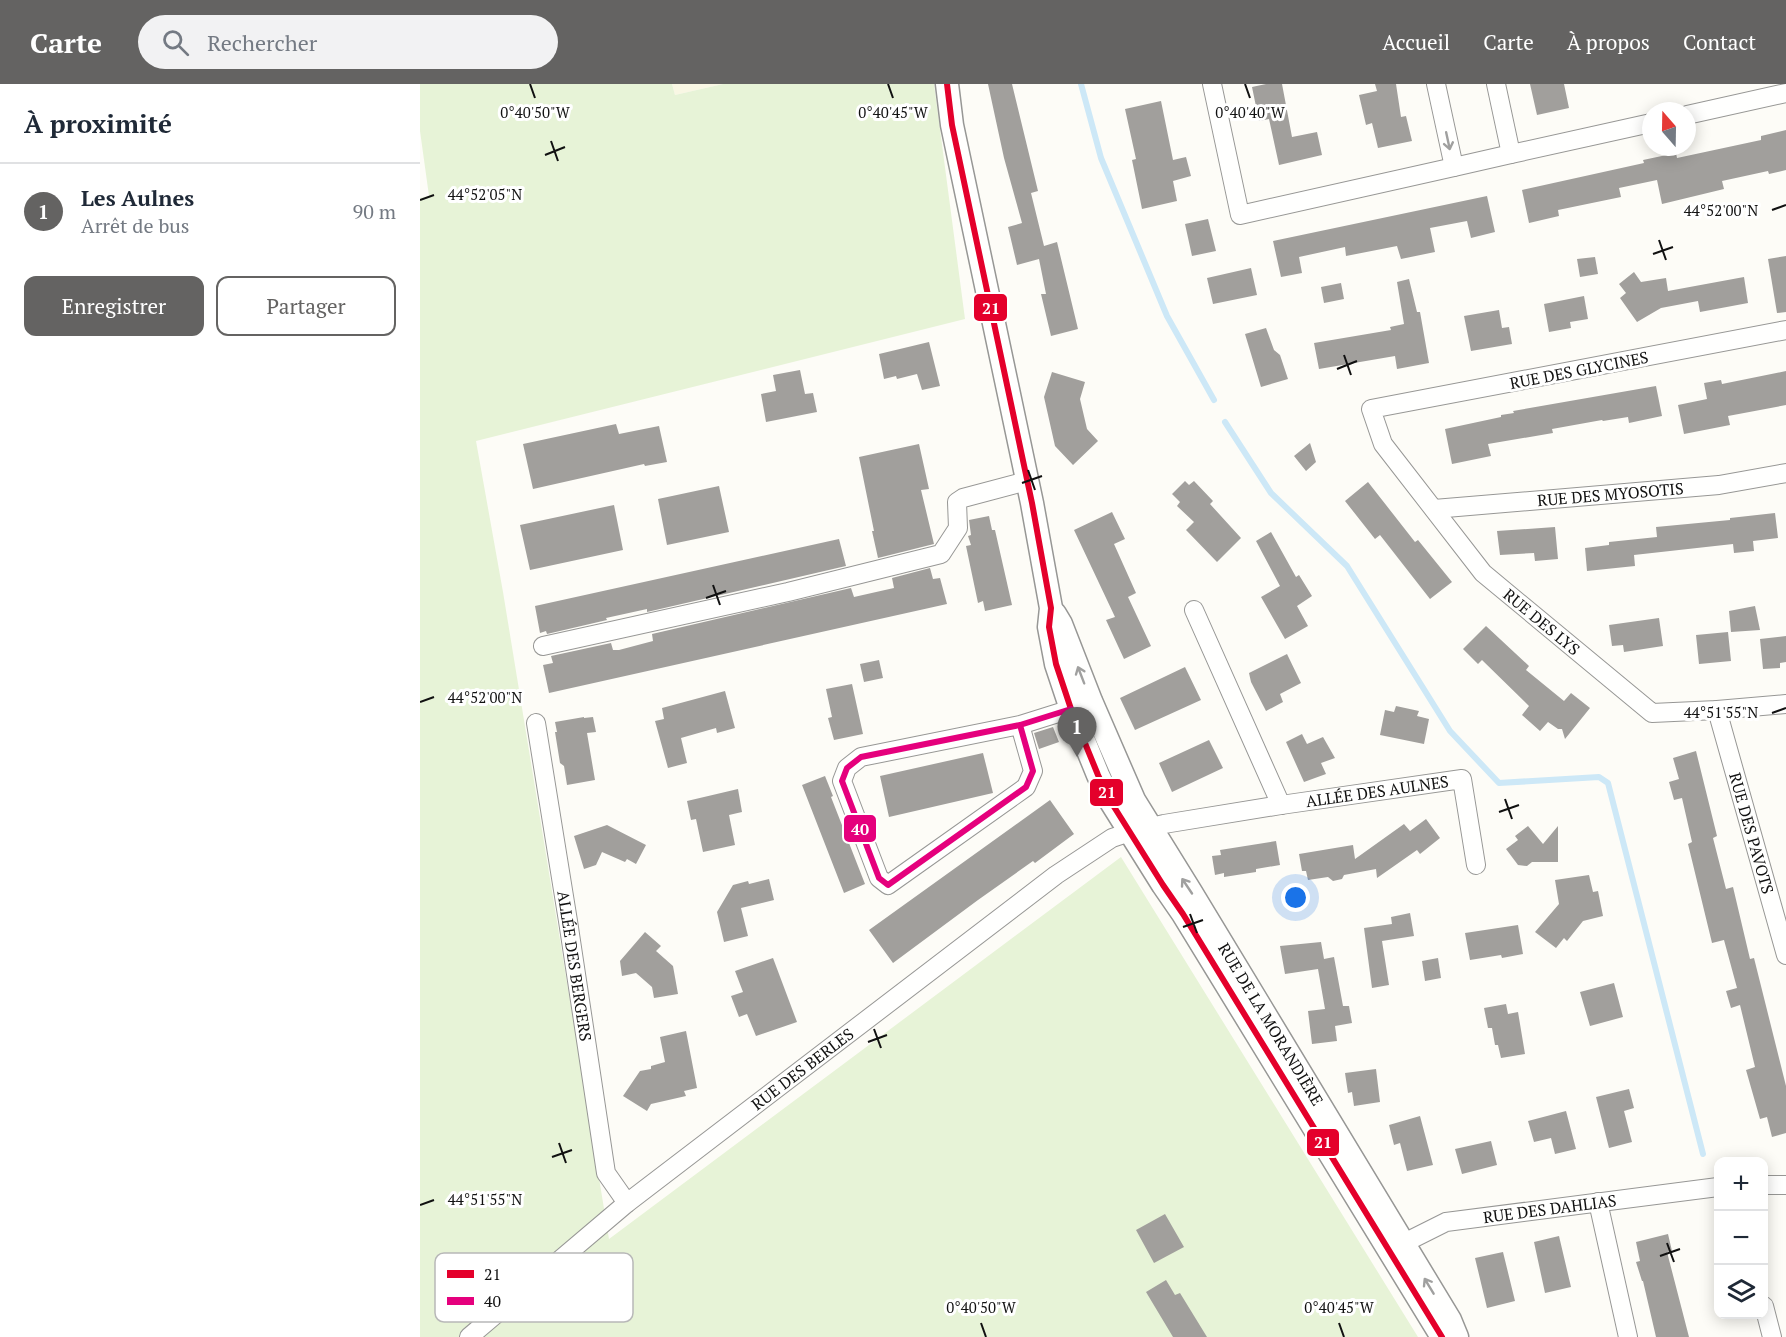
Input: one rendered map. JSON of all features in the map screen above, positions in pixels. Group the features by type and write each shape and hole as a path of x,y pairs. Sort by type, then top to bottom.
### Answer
{"street":[{"name":"RUE DE LA MORANDIÈRE","path":"947,84 952,125 1027,481 1051,608 1049,627 1056,664 1071,709 1111,802 1140,829 1396,1247 1442,1337"},
{"path":"1212,84 1240,215 1642,125"},
{"path":"1436,84 1454,167"},
{"path":"1496,84 1511,154"},
{"path":"1696,113 1786,93"},
{"name":"RUE DES GLYCINES","path":"1371,409 1786,330"},
{"name":"RUE DES LYS","path":"1371,409 1383,444 1483,573 1652,713 1786,704"},
{"name":"RUE DES MYOSOTIS","path":"1434,509 1719,485 1786,473"},
{"path":"543,646 788,592 941,554 958,528 957,502 963,498 1027,481"},
{"name":"RUE DE LA MORANDIÈRE","path":"1051,608 1061,624 1118,767 1134,800 1140,829"},
{"path":"1194,610 1281,805"},
{"path":"1020,725 1033,771 1026,787 888,885 879,878 842,781 847,768 861,757 1020,725 1071,709"},
{"name":"RUE DES PAVOTS","path":"1717,710 1786,955"},
{"name":"ALLÉE DES BERGERS","path":"536,723 606,1173 627,1203"},
{"name":"ALLÉE DES AULNES","path":"1140,829 1281,805 1461,780 1476,865"},
{"name":"RUE DES BERLES","path":"570,1253 627,1203 1056,875 1112,838 1140,829"},
{"path":"1768,1185 1786,1185"},
{"name":"RUE DES DAHLIAS","path":"1396,1247 1446,1222 1714,1188"},
{"path":"1598,1202 1628,1337"},
{"name":"RUE DE LA MORANDIÈRE","path":"1396,1247 1450,1320 1457,1337"},
{"path":"1767,1319 1772,1337"},
{"name":"RUE DES BERLES","path":"480,1333 492,1322"}],"shaded area":[{"path":"672,84 723,84 675,95"}],"green space":[{"path":"420,84 672,84 675,95 723,84 934,84 965,319 476,441 503,592 609,1239 1121,857 1418,1337 420,1337 420,198 429,196 420,131"}],"building":[{"path":"988,84 1012,84 1038,191 1031,193 1044,246 1057,242 1078,329 1051,336 1041,294 1046,294 1039,259 1017,265 1008,227 1022,223 1004,158"},
{"path":"1282,84 1292,137 1317,132 1322,155 1279,165 1269,119 1259,121 1252,87"},
{"path":"1375,84 1396,84 1401,117 1406,116 1412,141 1378,148 1372,123 1366,125 1359,95 1377,91"},
{"path":"1530,84 1564,84 1569,108 1537,115"},
{"path":"1161,101 1173,160 1186,157 1191,176 1173,181 1177,201 1142,209 1132,160 1136,159 1125,109"},
{"path":"1786,130 1786,170 1769,174 1768,171 1722,181 1724,189 1662,204 1657,180 1619,188 1621,197 1558,210 1559,216 1529,223 1522,190 1644,163 1643,160 1662,156 1677,156 1677,158 1696,156 1696,154 1761,140 1761,136"},
{"path":"1487,196 1495,232 1471,238 1467,221 1430,228 1435,252 1401,259 1397,246 1346,256 1345,247 1299,257 1302,273 1281,277 1273,241"},
{"path":"1208,219 1216,251 1192,256 1185,224"},
{"path":"1786,256 1786,312 1777,313 1768,259"},
{"path":"1595,257 1598,274 1580,277 1577,259"},
{"path":"1251,268 1257,295 1213,304 1207,278"},
{"path":"1634,272 1641,282 1666,278 1668,291 1744,277 1748,303 1700,312 1698,301 1661,308 1637,322 1620,298 1626,293 1619,284"},
{"path":"1409,279 1417,312 1420,312 1429,363 1397,369 1395,356 1319,369 1314,343 1391,330 1390,327 1404,324 1397,282"},
{"path":"1341,283 1344,299 1324,303 1321,287"},
{"path":"1584,296 1588,319 1570,322 1571,328 1549,332 1544,304"},
{"path":"1499,310 1502,328 1509,327 1512,344 1471,351 1464,316"},
{"path":"1266,328 1274,350 1280,355 1288,379 1261,387 1245,334"},
{"path":"929,342 940,386 922,390 917,374 897,379 896,376 884,379 879,354"},
{"path":"800,370 805,394 813,393 817,412 766,422 761,394 776,391 773,375"},
{"path":"1786,371 1786,405 1728,416 1730,425 1684,434 1678,405 1707,399 1704,383 1721,380 1722,384"},
{"path":"1052,372 1085,382 1080,399 1087,429 1098,441 1073,465 1055,446 1044,397"},
{"path":"1656,386 1662,416 1629,423 1628,417 1552,429 1553,433 1488,444 1491,456 1452,464 1445,429 1501,417 1501,415 1514,413 1513,411"},
{"path":"616,424 619,434 659,426 667,462 645,466 644,464 533,489 523,444"},
{"path":"1310,443 1316,462 1306,471 1294,456"},
{"path":"919,444 929,489 921,490 934,544 878,558 859,457"},
{"path":"1185,481 1189,485 1194,481 1213,501 1210,504 1241,538 1217,562 1186,530 1194,522 1177,506 1180,502 1172,494"},
{"path":"1368,482 1415,542 1418,540 1452,582 1430,599 1380,535 1375,539 1345,501"},
{"path":"719,486 729,532 667,545 658,499"},
{"path":"614,505 623,550 530,570 520,525"},
{"path":"1112,512 1125,539 1114,544 1136,593 1128,597 1151,646 1124,659 1106,620 1115,617 1074,530"},
{"path":"1775,513 1778,538 1753,541 1754,551 1734,553 1733,544 1634,555 1635,566 1587,571 1585,548 1609,545 1609,542 1657,537 1656,527"},
{"path":"989,516 992,530 995,530 1012,605 985,611 983,601 978,603 966,546 971,545 968,536 971,535 969,520"},
{"path":"1555,527 1558,559 1535,561 1534,553 1500,555 1497,531"},
{"path":"1271,532 1296,577 1299,575 1312,596 1297,606 1308,626 1285,639 1261,597 1280,586 1256,541"},
{"path":"839,539 846,566 647,612 647,609 606,618 607,620 547,634 546,631 540,633 535,606"},
{"path":"930,568 933,579 940,578 947,604 549,693 543,665 553,663 551,656 611,643 613,650 619,650 653,641 652,634 851,588 854,597 894,588 892,578"},
{"path":"1755,606 1760,630 1731,632 1729,611"},
{"path":"1659,618 1663,646 1624,652 1623,645 1612,646 1609,625"},
{"path":"1486,626 1529,666 1526,670 1564,701 1571,693 1590,708 1565,739 1562,729 1548,722 1540,731 1522,715 1529,706 1482,660 1478,664 1463,649"},
{"path":"1728,632 1731,661 1699,664 1696,635"},
{"path":"1786,636 1786,662 1780,663 1780,668 1763,669 1760,639"},
{"path":"1287,654 1301,683 1280,694 1283,702 1266,711 1251,682 1249,673"},
{"path":"879,660 883,678 864,682 860,664"},
{"path":"1185,667 1201,700 1135,730 1120,698"},
{"path":"852,684 863,734 834,740 828,718 832,717 826,689"},
{"path":"725,691 735,728 717,733 716,728 681,738 687,763 668,768 655,721 664,719 662,708"},
{"path":"1396,706 1419,711 1417,716 1429,719 1424,744 1380,735 1385,710 1394,712"},
{"path":"593,717 596,732 587,733 595,780 567,785 564,766 560,763 555,722"},
{"path":"1053,727 1059,742 1039,749 1034,733"},
{"path":"1302,734 1307,744 1323,737 1335,758 1321,763 1326,774 1304,782 1286,742"},
{"path":"1209,740 1223,768 1172,792 1159,763"},
{"path":"1696,751 1717,836 1713,838 1726,889 1733,887 1750,959 1754,958 1786,1086 1786,1133 1772,1137 1767,1117 1760,1119 1746,1070 1755,1067 1740,1005 1731,1008 1726,991 1737,988 1724,940 1712,943 1688,844 1692,842 1682,798 1674,800 1669,782 1679,779 1673,758"},
{"path":"983,753 993,793 889,817 880,776"},
{"path":"825,776 865,884 844,893 802,785"},
{"path":"738,789 742,812 729,815 735,845 703,852 696,819 691,820 687,801"},
{"path":"1050,800 1074,834 1035,863 1033,861 978,900 893,963 869,930"},
{"path":"1426,819 1440,838 1420,854 1417,850 1377,878 1376,869 1344,875 1342,879 1333,881 1328,877 1308,880 1306,871 1302,871 1299,854 1353,845 1355,859 1404,824 1410,831"},
{"path":"607,825 646,845 636,864 602,852 596,865 584,869 574,836"},
{"path":"1528,826 1543,844 1558,826 1558,862 1532,862 1527,866 1518,865 1506,849 1518,840 1515,836"},
{"path":"1276,841 1280,865 1256,869 1256,872 1224,877 1224,873 1215,875 1212,856 1221,855 1220,850"},
{"path":"1589,875 1593,892 1598,891 1603,916 1583,921 1567,941 1564,938 1556,948 1535,932 1559,904 1555,880"},
{"path":"769,879 774,900 741,908 748,936 724,942 717,912 733,885"},
{"path":"1410,913 1414,936 1382,941 1389,985 1372,988 1364,928 1392,924 1391,917"},
{"path":"1518,925 1523,954 1470,960 1465,933"},
{"path":"645,932 661,946 656,951 673,966 678,994 654,998 652,987 636,973 622,976 620,961"},
{"path":"1321,942 1324,959 1334,957 1343,1006 1349,1006 1352,1023 1335,1026 1337,1041 1312,1044 1308,1011 1325,1009 1318,969 1285,974 1280,946"},
{"path":"773,958 797,1022 756,1036 747,1014 739,1017 731,996 743,992 735,971"},
{"path":"1438,958 1441,978 1425,981 1422,961"},
{"path":"1614,983 1623,1017 1590,1026 1580,992"},
{"path":"1506,1004 1508,1014 1518,1012 1525,1054 1501,1058 1498,1045 1495,1045 1492,1028 1488,1028 1484,1008"},
{"path":"686,1031 697,1088 684,1091 686,1096 651,1104 647,1111 623,1096 640,1071 651,1069 651,1066 665,1062 660,1037"},
{"path":"1376,1069 1380,1102 1354,1106 1352,1092 1348,1093 1345,1073"},
{"path":"1629,1089 1634,1108 1624,1111 1632,1142 1609,1148 1596,1097"},
{"path":"1566,1111 1576,1149 1555,1154 1551,1138 1534,1142 1528,1121"},
{"path":"1420,1116 1433,1165 1407,1171 1400,1143 1394,1145 1389,1125"},
{"path":"1491,1141 1497,1165 1462,1174 1455,1149"},
{"path":"1165,1214 1184,1247 1154,1263 1136,1230"},
{"path":"1668,1234 1672,1251 1667,1252 1689,1337 1656,1337 1643,1281 1636,1262 1640,1261 1636,1242"},
{"path":"1559,1236 1571,1287 1545,1293 1534,1242"},
{"path":"1503,1252 1515,1301 1487,1308 1475,1258"},
{"path":"1166,1280 1175,1295 1180,1293 1207,1337 1173,1337 1146,1292"}],"waterway":[{"path":"1081,84 1101,158 1167,316 1214,400"},
{"path":"1225,422 1271,493 1347,566 1450,731 1499,783 1599,777 1608,783 1703,1154"}],"transit line":[{"name":"21","path":"947,84 952,125 1032,503 1051,608 1049,627 1056,664 1071,709 1111,802 1183,914 1442,1337"},
{"name":"40","path":"1020,725 1033,771 1026,787 888,885 879,878 842,781 847,768 861,757 1020,725 1071,709"}],"place":[{"name":"Les Aulnes","path":"1077,757"}]}
